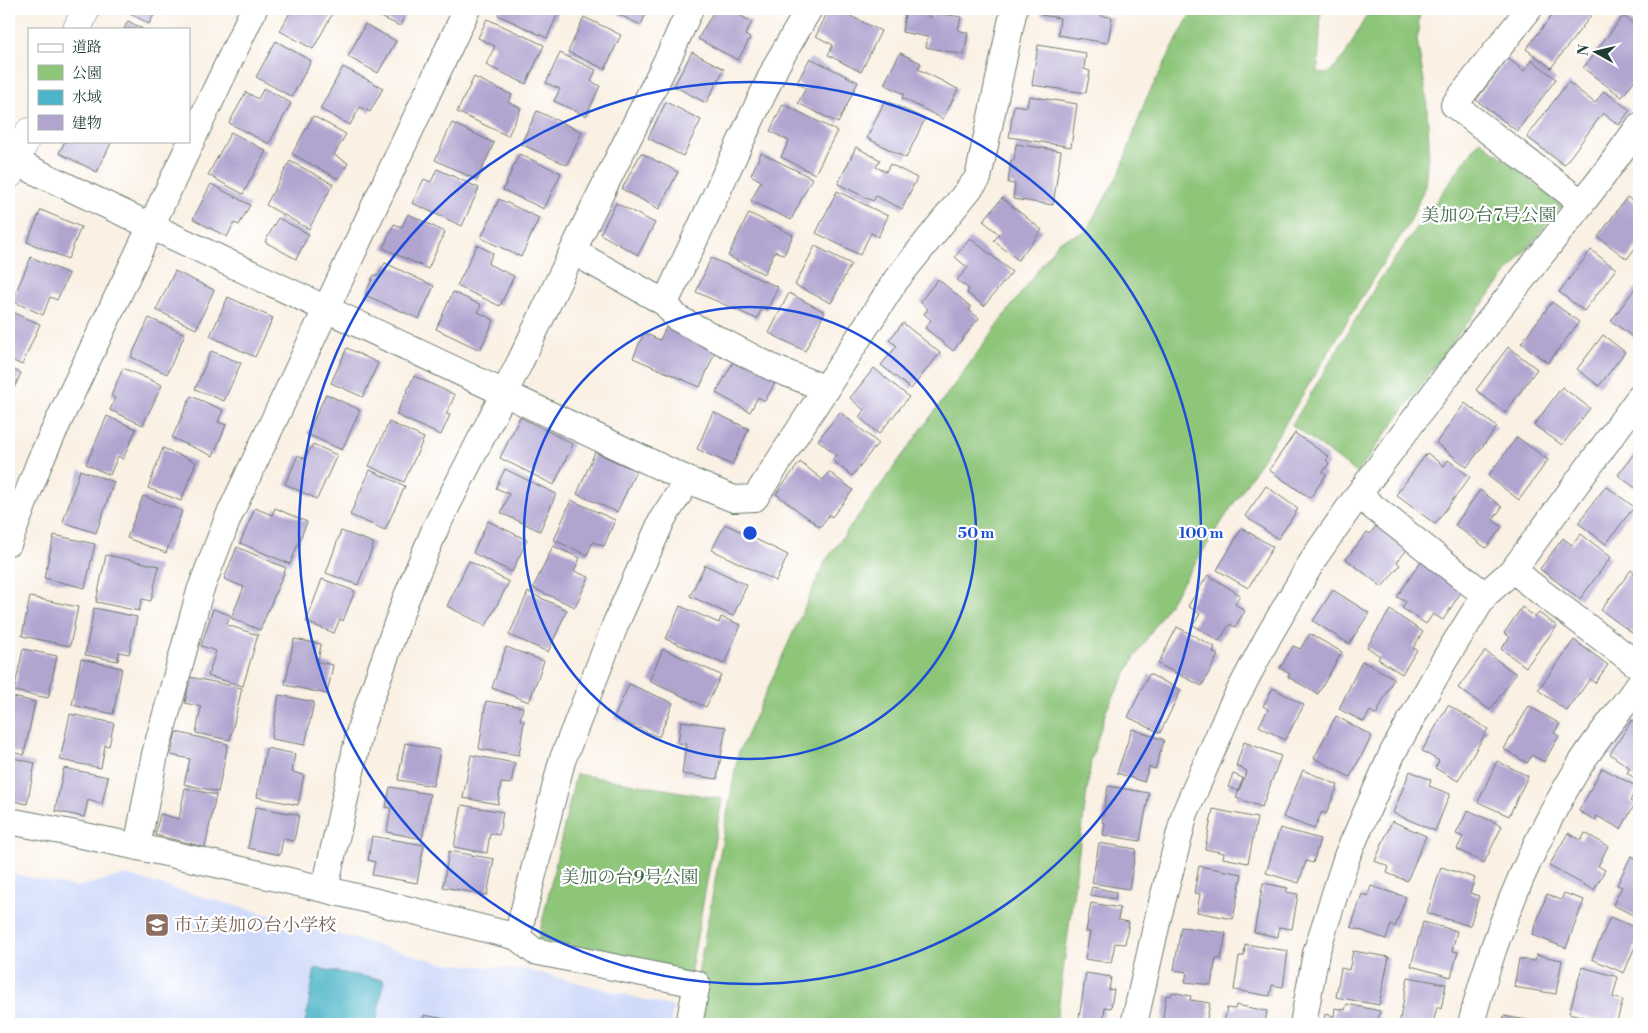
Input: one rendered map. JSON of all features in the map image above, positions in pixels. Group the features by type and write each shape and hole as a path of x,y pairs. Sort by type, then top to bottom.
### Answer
{"street":[{"path":"77,28 86,9"},
{"path":"9,542 40,461 254,9"},
{"path":"137,848 155,754 200,591 228,518 467,9"},
{"path":"325,888 362,726 405,601 436,527 574,252 590,215 670,54 690,9"},
{"path":"665,303 777,64 809,9"},
{"path":"28,134 11,165 150,226 688,480 734,499 755,498 896,280 978,178 1014,9"},
{"path":"1529,9 1454,105 1582,203"},
{"path":"1134,1024 1158,918 1189,804 1231,707 1268,637 1316,555 1358,495 1461,356 1582,203 1639,126"},
{"path":"574,252 665,303 676,318 773,368 827,389"},
{"path":"1303,1024 1316,953 1347,856 1393,752 1445,659 1486,595 1514,569 1639,398"},
{"path":"517,937 562,761 616,623 663,518 688,480"},
{"path":"1358,495 1486,595"},
{"path":"1514,569 1529,583 1639,666"},
{"path":"1471,1024 1480,990 1508,910 1540,838 1579,766 1636,696"},
{"path":"9,821 79,834 325,888 517,937 534,950 697,984 689,1024"}],"shaded area":[{"name":"市立美加の台小学校","path":"9,873 75,887 125,875 442,963 528,970 673,1007 670,1024 9,1024"}],"green space":[{"path":"1193,9 1321,9 1318,73 1328,74 1345,55 1370,9 1420,9 1417,40 1426,93 1429,143 1425,186 1410,222 1379,269 1283,427 1135,657 1106,711 1091,761 1056,1024 689,1024 738,754 826,560 1059,241 1085,232 1120,172 1146,99"},
{"name":"美加の台7号公園","path":"1480,140 1562,205 1460,332 1357,473 1292,425 1380,279"},
{"name":"美加の台9号公園","path":"576,774 722,799 690,975 538,940"}],"water":[{"path":"315,968 384,980 376,1024 305,1024"}],"building":[{"path":"126,9 157,9 149,24"},
{"path":"157,9 171,9 168,14"},
{"path":"292,9 335,9 313,49 280,31"},
{"path":"369,9 408,9 400,26 368,11"},
{"path":"501,9 560,9 547,38 498,15"},
{"path":"607,9 640,9 646,14 641,25"},
{"path":"715,9 728,9 752,22 745,35 750,38 738,60 698,39"},
{"path":"829,9 836,9 881,31 861,72 828,55 833,45 816,36"},
{"path":"906,9 929,12 928,17 932,17 932,12 961,17 958,30 968,33 964,55 926,47 928,37 902,32"},
{"path":"1042,9 1102,9 1101,16 1112,17 1108,43 1058,35 1060,18 1041,15"},
{"path":"1557,9 1596,9 1551,68 1526,49"},
{"path":"1623,16 1639,28 1639,74 1622,97 1583,68"},
{"path":"584,17 621,35 605,69 568,52"},
{"path":"487,19 544,45 526,84 486,65 495,46 478,38"},
{"path":"128,21 141,28 124,28"},
{"path":"365,24 396,41 378,73 348,57"},
{"path":"276,41 311,61 292,97 256,77"},
{"path":"1038,45 1086,53 1084,69 1090,71 1086,93 1032,85"},
{"path":"692,52 724,69 706,103 674,86"},
{"path":"560,53 596,70 591,81 600,86 586,116 554,101 560,89 546,83"},
{"path":"900,53 921,63 918,69 958,89 943,119 902,98 904,94 884,84"},
{"path":"810,58 858,82 838,123 798,103 806,88 797,83"},
{"path":"1508,58 1524,71 1532,60 1556,79 1517,131 1476,100"},
{"path":"343,67 383,88 370,112 360,107 350,125 320,109"},
{"path":"474,77 512,95 508,102 521,108 508,136 457,112"},
{"path":"1568,82 1595,103 1604,91 1630,110 1619,125 1603,113 1564,165 1527,137"},
{"path":"264,88 291,103 269,144 229,123 246,92 258,99"},
{"path":"1029,96 1077,104 1071,147 1009,137 1014,105 1027,107"},
{"path":"885,100 925,119 906,158 867,138"},
{"path":"666,102 701,120 683,156 648,138"},
{"path":"783,104 837,131 815,174 781,157 789,141 770,131"},
{"path":"537,111 582,132 567,165 521,144"},
{"path":"313,116 346,134 334,155 348,163 339,179 292,154"},
{"path":"452,123 494,143 477,180 435,160"},
{"path":"231,132 266,151 243,194 208,175"},
{"path":"64,142 112,142 97,172 59,153"},
{"path":"1016,144 1061,151 1053,205 1013,199 1015,184 1008,183 1011,160 1014,161"},
{"path":"856,147 880,160 876,167 886,172 890,164 917,178 902,209 876,196 873,201 838,184"},
{"path":"641,153 678,172 659,209 622,189"},
{"path":"761,153 812,178 791,220 751,201 761,181 751,175"},
{"path":"519,154 561,173 544,209 503,190"},
{"path":"290,161 333,184 309,229 266,205"},
{"path":"437,169 479,188 462,226 412,203 424,179 431,182"},
{"path":"211,184 250,205 239,225 234,223 227,237 193,219"},
{"path":"837,191 888,216 878,237 871,233 860,255 816,233"},
{"path":"1627,197 1639,206 1639,243 1627,259 1598,237"},
{"path":"1002,198 1042,230 1018,260 994,241 999,234 983,221"},
{"path":"499,199 539,218 521,257 481,238"},
{"path":"616,203 655,223 638,255 600,234"},
{"path":"41,210 81,227 68,259 27,242"},
{"path":"749,213 793,235 784,255 775,251 764,274 728,256"},
{"path":"408,214 445,232 428,269 383,248 394,224 402,227"},
{"path":"278,218 309,234 296,259 265,242"},
{"path":"970,238 1012,272 984,306 967,293 969,289 957,280 968,268 955,257"},
{"path":"477,245 493,253 488,264 514,276 500,306 457,286"},
{"path":"815,246 851,264 831,303 795,285"},
{"path":"1591,250 1616,269 1584,311 1559,292"},
{"path":"31,257 69,274 57,300 50,297 43,315 12,301"},
{"path":"711,258 778,287 767,310 762,308 757,319 696,292"},
{"path":"385,263 434,286 419,319 365,295 374,275 378,276"},
{"path":"175,271 214,290 196,329 156,310"},
{"path":"938,279 971,307 969,310 979,318 953,351 925,328 931,320 924,314 928,309 920,302"},
{"path":"1639,283 1639,334 1636,339 1611,321"},
{"path":"453,292 481,305 478,312 494,320 480,350 436,329"},
{"path":"789,293 825,312 805,351 769,333"},
{"path":"228,297 273,318 255,357 210,336"},
{"path":"1552,302 1579,322 1548,363 1521,343"},
{"path":"9,311 40,324 22,365 9,359"},
{"path":"149,318 185,334 167,374 131,357"},
{"path":"903,323 940,353 911,389 881,365 897,346 889,340"},
{"path":"667,325 717,348 700,387 633,358 644,333 660,340"},
{"path":"1603,335 1625,352 1599,386 1577,369"},
{"path":"1508,347 1537,369 1505,413 1476,390"},
{"path":"347,348 378,363 363,397 331,383"},
{"path":"211,351 241,363 224,401 195,389"},
{"path":"737,355 778,377 765,401 758,397 750,412 716,393"},
{"path":"9,368 21,373 11,395 9,393"},
{"path":"123,368 162,385 143,425 110,410 115,398 111,396"},
{"path":"874,368 909,397 879,434 859,417 864,410 850,398"},
{"path":"414,376 455,395 446,414 450,415 441,435 396,415"},
{"path":"1562,387 1590,408 1562,445 1534,425"},
{"path":"326,394 360,410 342,450 307,434"},
{"path":"191,396 223,410 218,422 226,425 213,456 172,438"},
{"path":"1465,403 1497,427 1467,467 1436,443"},
{"path":"713,412 749,429 732,465 697,449"},
{"path":"840,412 878,443 852,476 832,460 836,455 818,440"},
{"path":"107,416 136,429 123,459 118,456 110,475 86,464"},
{"path":"520,417 573,444 554,485 500,458"},
{"path":"389,422 424,438 404,482 369,466"},
{"path":"1295,433 1329,457 1326,460 1329,463 1323,472 1326,475 1310,498 1269,470"},
{"path":"1517,437 1548,460 1519,500 1488,476"},
{"path":"313,444 337,455 317,499 285,484 298,455 305,459"},
{"path":"163,448 196,462 181,501 148,488"},
{"path":"1639,449 1639,491 1618,475"},
{"path":"595,452 636,471 617,512 577,494"},
{"path":"1427,453 1444,466 1448,460 1470,477 1435,524 1396,495"},
{"path":"800,462 823,480 829,472 853,490 832,517 829,515 820,527 776,494"},
{"path":"505,469 556,494 540,531 501,513 509,494 496,488"},
{"path":"80,470 114,482 96,533 63,522"},
{"path":"370,470 405,486 385,530 350,515"},
{"path":"1266,486 1298,509 1278,539 1245,516"},
{"path":"1606,486 1634,507 1606,544 1578,523"},
{"path":"1480,490 1502,507 1493,520 1502,527 1486,548 1455,525"},
{"path":"143,496 182,511 166,553 127,538"},
{"path":"571,500 615,520 604,546 593,542 587,555 554,540"},
{"path":"255,508 272,515 275,508 307,522 290,564 240,543"},
{"path":"488,521 527,540 512,572 473,553"},
{"path":"1379,522 1410,546 1397,562 1400,565 1382,587 1346,559 1367,532 1370,534"},
{"path":"725,524 788,555 776,581 712,550"},
{"path":"1242,528 1273,547 1248,588 1217,570"},
{"path":"341,531 374,543 358,585 326,573"},
{"path":"1581,534 1611,557 1580,599 1540,569 1563,538 1572,545"},
{"path":"54,535 95,544 85,588 44,578"},
{"path":"553,546 580,558 574,571 589,577 575,607 533,588"},
{"path":"237,547 286,568 260,630 231,618 244,587 224,579"},
{"path":"106,555 159,566 151,601 142,599 139,611 96,602"},
{"path":"469,561 509,582 486,626 447,606"},
{"path":"1421,561 1463,589 1443,620 1433,614 1426,624 1402,608 1406,602 1397,597"},
{"path":"705,565 747,585 733,616 690,596"},
{"path":"1631,570 1639,577 1639,629 1635,635 1601,610"},
{"path":"1208,575 1240,595 1235,604 1245,611 1235,627 1230,624 1219,641 1193,625 1200,614 1188,606"},
{"path":"322,579 355,591 343,621 340,619 334,633 306,622"},
{"path":"1333,590 1369,613 1349,644 1313,621"},
{"path":"528,592 567,610 548,652 509,635"},
{"path":"30,597 78,607 70,646 22,636"},
{"path":"680,606 719,623 721,617 741,625 724,664 666,639"},
{"path":"1522,607 1535,617 1539,613 1557,626 1526,667 1501,649 1510,637 1504,633"},
{"path":"94,608 137,617 129,654 119,652 118,661 85,655"},
{"path":"213,609 230,615 227,625 258,635 243,686 208,676 216,651 201,646"},
{"path":"1390,610 1423,632 1413,648 1417,650 1402,674 1378,659 1380,656 1367,647"},
{"path":"1177,627 1215,647 1213,652 1218,655 1202,686 1158,664"},
{"path":"1310,634 1342,652 1318,694 1288,677 1290,674 1280,668 1293,646 1300,649"},
{"path":"294,639 321,644 318,662 333,665 327,694 285,685"},
{"path":"1574,640 1608,665 1595,683 1590,679 1567,711 1538,690"},
{"path":"506,647 544,661 529,702 492,688"},
{"path":"23,649 57,656 48,698 14,691"},
{"path":"663,649 721,675 706,707 649,681"},
{"path":"1485,651 1516,674 1490,710 1458,688"},
{"path":"81,659 122,668 113,714 72,705"},
{"path":"1362,661 1394,678 1376,715 1370,711 1364,722 1339,709"},
{"path":"1149,674 1181,690 1160,733 1128,717"},
{"path":"190,677 242,688 230,740 196,733 201,707 185,703"},
{"path":"629,684 673,703 659,737 614,718"},
{"path":"1273,688 1304,705 1285,740 1259,726 1268,709 1263,706"},
{"path":"279,695 314,702 305,745 271,739"},
{"path":"9,696 35,702 24,755 9,751"},
{"path":"486,701 523,707 520,720 524,721 519,755 479,749"},
{"path":"1448,705 1488,729 1458,781 1435,768 1439,761 1422,751"},
{"path":"1529,706 1560,724 1554,733 1559,736 1544,762 1532,755 1527,763 1504,749"},
{"path":"70,714 114,723 109,746 105,745 101,768 60,760"},
{"path":"1336,716 1372,736 1350,777 1314,758"},
{"path":"1632,720 1639,724 1639,781 1627,773 1630,768 1610,754"},
{"path":"681,721 726,727 717,779 682,774 686,744 678,743"},
{"path":"1132,729 1164,740 1155,769 1149,767 1144,782 1117,773"},
{"path":"176,732 228,744 218,792 184,784 190,759 171,755"},
{"path":"1244,742 1281,756 1262,807 1236,798 1247,771 1236,766"},
{"path":"405,743 440,750 433,786 398,780"},
{"path":"266,748 295,754 292,772 304,775 298,805 257,797"},
{"path":"471,755 515,763 511,784 501,783 498,804 463,798"},
{"path":"9,757 35,763 27,804 9,800"},
{"path":"1497,761 1528,776 1509,816 1478,802"},
{"path":"64,768 108,777 102,804 88,800 84,817 55,811"},
{"path":"1602,768 1637,787 1630,801 1635,804 1621,829 1597,816 1595,820 1579,811"},
{"path":"1303,770 1338,785 1326,814 1322,812 1314,829 1283,817"},
{"path":"1410,771 1431,780 1429,786 1450,794 1435,831 1393,813"},
{"path":"1233,774 1243,778 1238,791 1228,787"},
{"path":"1108,786 1149,793 1140,841 1103,835 1105,823 1102,822"},
{"path":"390,787 430,794 422,839 387,832 391,808 386,807"},
{"path":"185,788 216,795 205,847 155,835 160,814 179,819"},
{"path":"462,805 503,812 499,835 490,833 487,853 454,847"},
{"path":"256,807 299,815 294,841 283,839 280,855 248,848"},
{"path":"1213,809 1257,818 1248,863 1223,858 1224,853 1205,849"},
{"path":"1468,810 1502,826 1484,863 1457,849 1463,837 1456,834"},
{"path":"1392,821 1426,836 1407,881 1387,873 1389,867 1375,861"},
{"path":"1280,828 1320,839 1313,863 1306,861 1299,883 1266,873"},
{"path":"1568,833 1581,840 1585,833 1608,846 1598,866 1605,870 1594,890 1549,866"},
{"path":"372,836 424,845 417,883 372,875 375,862 368,860"},
{"path":"1099,843 1136,849 1129,889 1092,883"},
{"path":"449,851 494,859 487,895 443,887"},
{"path":"1631,856 1639,859 1639,918 1613,905 1622,887 1617,885"},
{"path":"1199,866 1242,874 1233,919 1197,912 1200,894 1194,893"},
{"path":"1441,867 1475,878 1470,893 1479,896 1470,926 1427,913"},
{"path":"1263,883 1288,888 1286,892 1298,894 1292,929 1279,927 1278,937 1254,932"},
{"path":"1371,886 1406,897 1395,927 1391,925 1386,939 1351,927 1362,894 1368,896"},
{"path":"1092,887 1116,892 1115,899 1090,895"},
{"path":"1564,893 1584,900 1566,948 1532,935 1547,894 1561,900"},
{"path":"1091,903 1120,908 1118,920 1129,922 1125,944 1115,943 1111,963 1085,959 1090,932 1086,932"},
{"path":"1610,917 1639,929 1639,937 1624,973 1592,959"},
{"path":"1423,922 1457,931 1452,951 1458,952 1451,977 1411,966"},
{"path":"1181,927 1226,933 1221,959 1216,958 1211,985 1185,982 1187,972 1174,970"},
{"path":"1245,944 1288,951 1283,987 1272,985 1270,996 1234,990 1239,956 1244,956"},
{"path":"1353,951 1389,957 1379,1005 1336,997 1341,968 1349,970"},
{"path":"1536,955 1562,960 1556,994 1514,987 1519,959 1535,961"},
{"path":"1582,967 1618,977 1613,997 1623,1000 1616,1024 1569,1013"},
{"path":"1086,973 1111,977 1109,990 1114,989 1111,1008 1105,1007 1103,1024 1078,1024"},
{"path":"1408,977 1446,984 1441,1009 1437,1007 1433,1024 1399,1024"},
{"path":"1172,992 1191,996 1190,1000 1210,1003 1206,1024 1162,1024 1166,995 1171,996"},
{"path":"1347,1004 1380,1011 1377,1024 1324,1024 1325,1014 1334,1016 1335,1008 1345,1010"},
{"path":"1236,1005 1267,1011 1265,1024 1224,1024 1227,1008 1235,1009"},
{"path":"424,1015 467,1023 423,1024"},
{"path":"1504,1016 1542,1023 1542,1024 1502,1024"}],"place":[{"name":"市立美加の台小学校","path":"157,925"}]}
